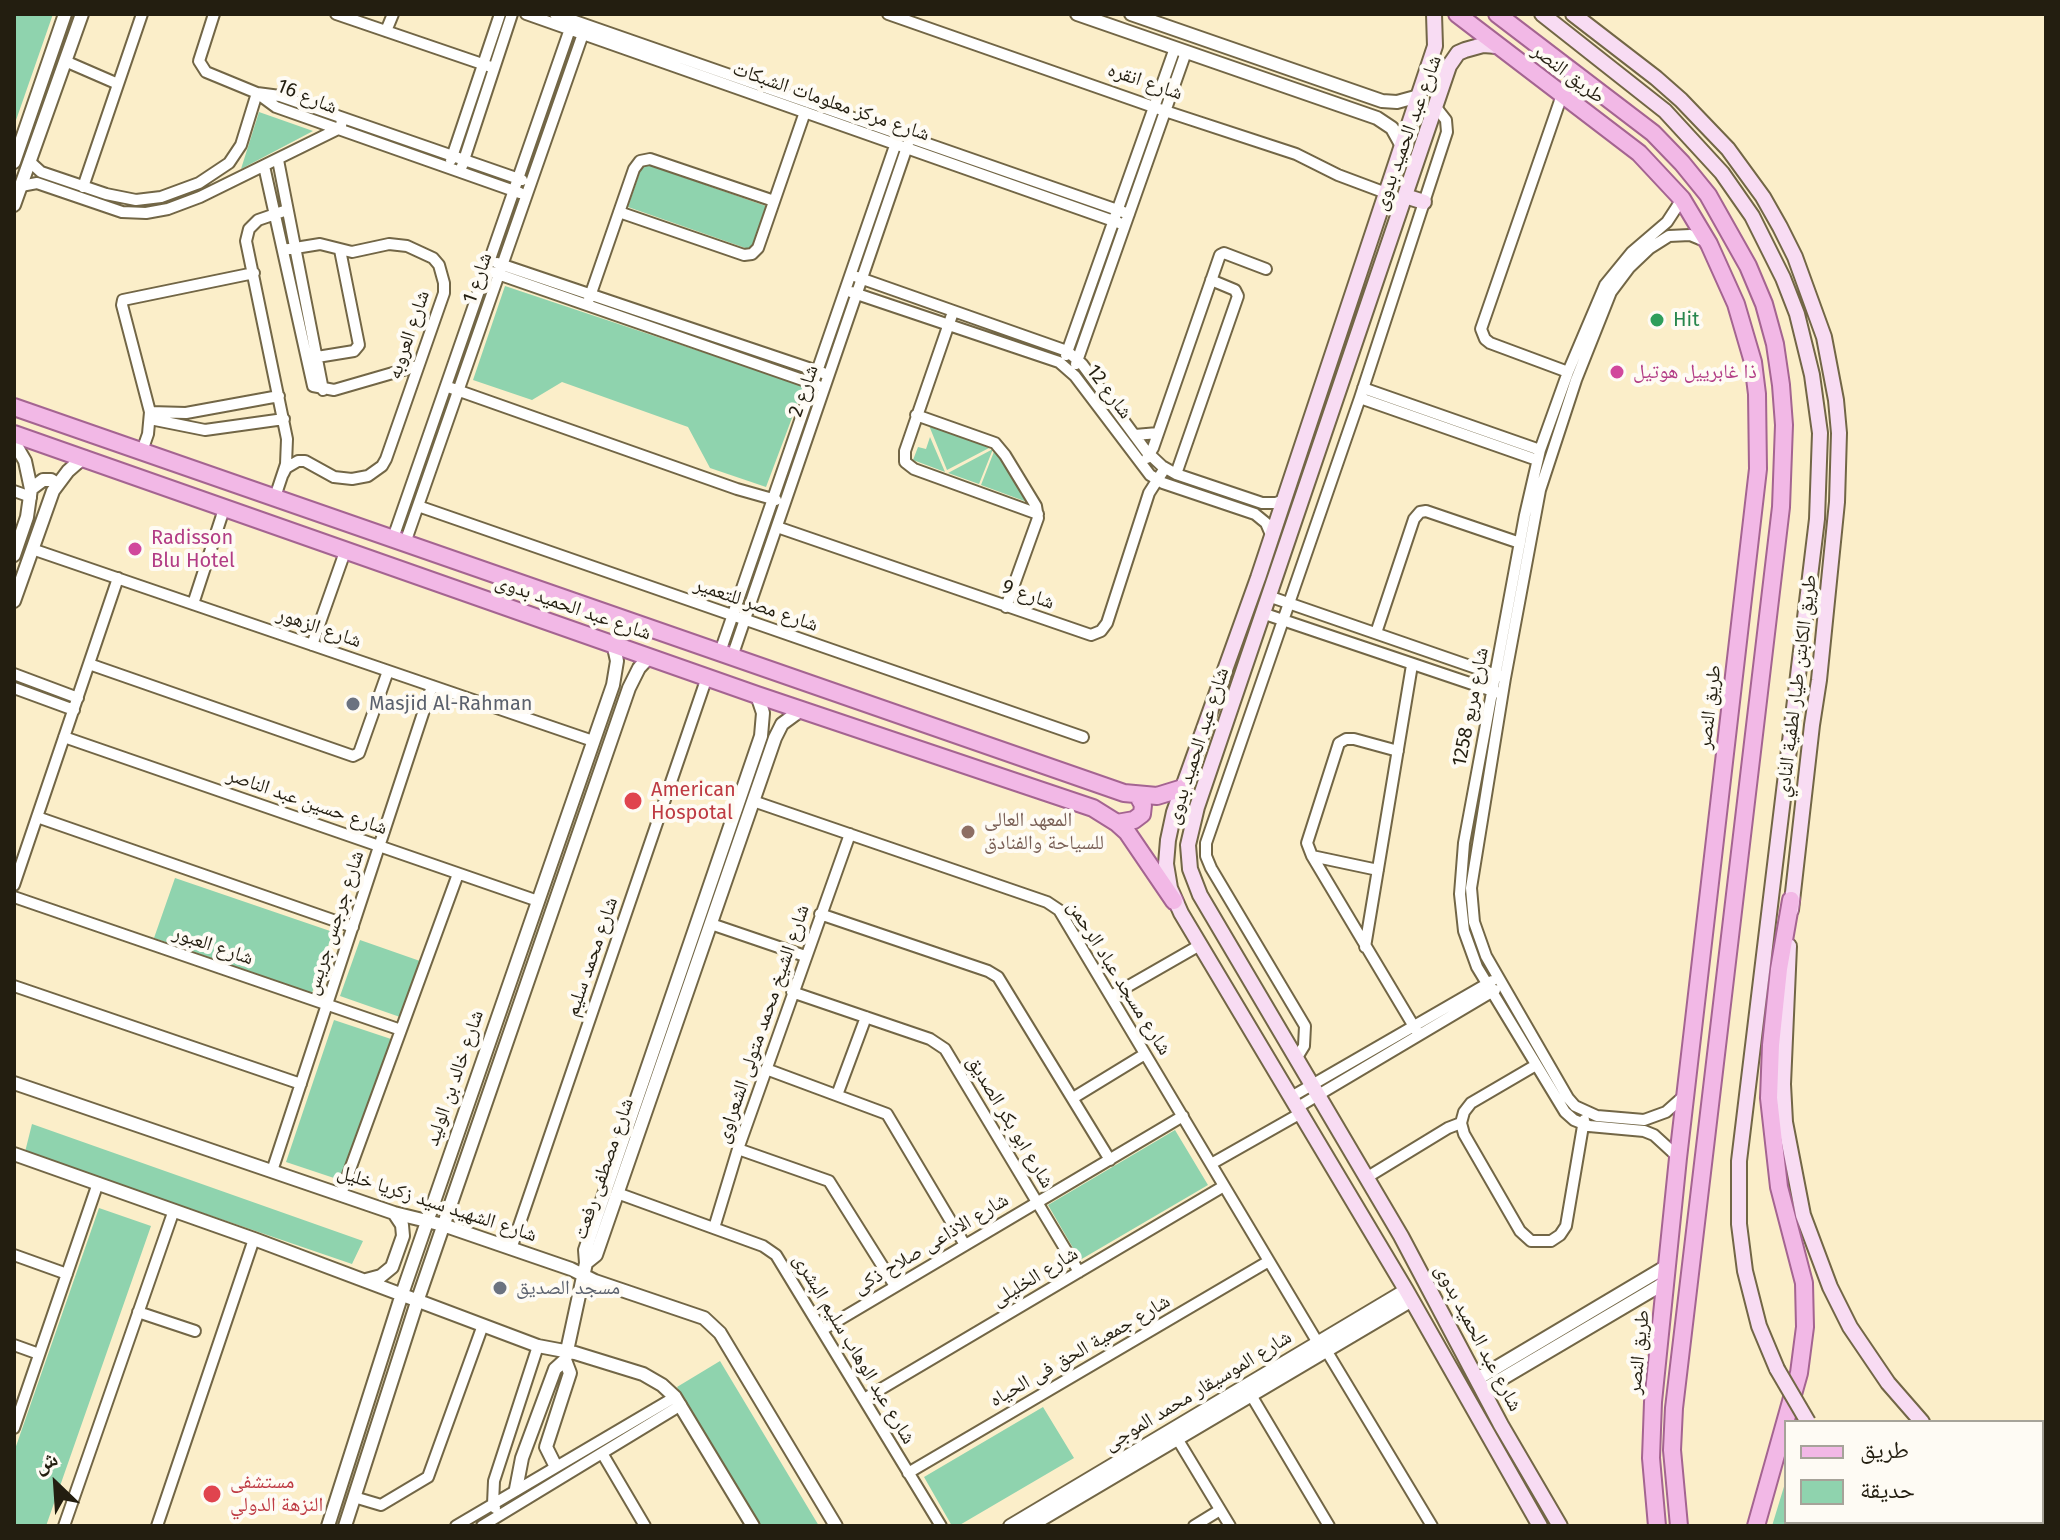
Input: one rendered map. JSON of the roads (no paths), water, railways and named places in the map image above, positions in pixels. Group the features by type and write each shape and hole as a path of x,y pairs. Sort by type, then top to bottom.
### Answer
{"main road":[{"name":"شارع عبد الحميد بدوى","path":"1174,901 1168,876 1170,826 1272,537 1419,96 1435,46 1434,14"},
{"name":"طريق النصر","path":"1457,14 1639,153 1682,199 1725,277 1745,329 1757,394 1758,469 1685,1094 1652,1431 1657,1526"},
{"name":"طريق النصر","path":"1497,14 1653,133 1708,195 1748,266 1764,304 1775,344 1781,385 1784,425 1781,507 1674,1408 1672,1450 1679,1526"},
{"name":"طريق الكابتن طيار لطفية النادي","path":"1542,14 1665,111 1722,173 1752,216 1778,267 1797,314 1812,375 1820,433 1818,506 1739,1161 1739,1224 1745,1271 1759,1326 1777,1369 1807,1420"},
{"name":"طريق الكابتن طيار لطفية النادي","path":"1573,14 1656,78 1728,149 1763,197 1780,227 1795,257 1824,337 1839,433 1837,502 1819,680 1791,900 1783,1084 1785,1122 1799,1201 1814,1249 1850,1327 1888,1383 1920,1420"},
{"path":"1435,46 1447,43 1458,53"},
{"name":"شارع عبد الحميد بدوى","path":"1497,46 1474,46 1458,53 1449,66 1197,807 1188,845 1192,878 1200,895 1423,1276 1560,1526"},
{"path":"1405,196 1424,202"},
{"name":"شارع عبد الحميد بدوى","path":"14,407 1138,796 1157,796 1183,788"},
{"name":"شارع عبد الحميد بدوى","path":"14,434 757,695 1079,803 1117,823 1142,852 1174,901 1409,1295 1540,1526"},
{"path":"1117,823 1134,820 1142,814 1143,805 1138,796"},
{"path":"1786,1420 1799,1373 1805,1327 1804,1283 1779,1187 1769,1098 1778,984 1791,900"},
{"path":"1756,1526 1784,1426"}],"street":[{"path":"14,162 65,14"},
{"path":"14,205 82,14"},
{"path":"83,187 142,14"},
{"path":"29,161 41,172 83,187 136,200 161,197 195,185 221,170 241,145 257,93 200,68 199,57 214,14"},
{"path":"336,14 494,68"},
{"path":"386,31 393,14"},
{"path":"448,168 500,14"},
{"path":"460,172 512,14"},
{"name":"شارع مركز معلومات الشبكات","path":"526,14 585,29 1121,217"},
{"name":"شارع مركز معلومات الشبكات","path":"555,14 571,25"},
{"name":"شارع انقره","path":"888,14 1296,154 1338,175 1386,193"},
{"name":"شارع انقره","path":"1077,14 1384,121"},
{"path":"1131,14 1389,102 1419,96"},
{"name":"شارع 1","path":"399,540 446,386 571,25"},
{"name":"شارع مركز معلومات الشبكات","path":"585,29 805,112 902,141"},
{"name":"شارع 1","path":"399,540 418,506 585,29"},
{"path":"1063,365 1121,217 1180,50"},
{"path":"65,61 118,84"},
{"name":"شارع 16","path":"257,93 280,96 530,183"},
{"name":"شارع 16","path":"257,93 271,105 526,195"},
{"path":"1562,95 1481,329 1490,343 1568,372"},
{"path":"1389,102 1390,113 1384,121 1396,131 1402,146"},
{"path":"1296,1059 1304,1046 1305,1026 1211,868 1206,849 1362,393 1447,132 1446,120 1435,106"},
{"path":"619,212 744,255 752,254 759,245 805,112"},
{"path":"21,186 37,183 113,210 137,213 168,209 200,197 338,129 342,118"},
{"name":"شارع 2","path":"726,654 745,620 777,527 823,373 902,141"},
{"path":"589,300 635,166 643,159 774,201"},
{"path":"278,160 295,248 313,386 323,390 344,388 417,366"},
{"path":"264,166 311,359"},
{"path":"195,185 200,197"},
{"name":"شارع مربع 1258","path":"1500,676 1539,455 1568,372 1605,285 1622,262 1667,222 1682,199"},
{"path":"275,497 288,448 246,241 258,220 287,210"},
{"path":"1073,373 1121,217"},
{"name":"شارع مربع 1258","path":"1585,1112 1568,1098 1500,982 1481,944 1472,911 1476,845 1500,676 1520,543 1611,292 1629,268 1663,239 1684,235 1709,244"},
{"name":"شارع العروبه","path":"283,250 320,244 352,252 389,244 407,246 425,252 439,265 444,293 386,459 375,472 360,479 343,479 326,474 305,461 298,461 286,468 283,474"},
{"path":"311,359 354,351 359,345 340,250"},
{"path":"1140,465 1150,454 1223,253 1266,269"},
{"path":"488,265 819,386"},
{"path":"142,451 150,416 123,300 254,273"},
{"name":"شارع 12","path":"856,277 1067,351 1078,359 1150,454 1165,468 1262,503 1284,500"},
{"path":"1176,474 1238,296 1236,291 1211,280"},
{"name":"شارع 12","path":"851,292 1053,359 1073,373 1140,465 1156,480 1255,514 1266,523 1272,537"},
{"path":"589,300 823,373"},
{"path":"953,312 904,454 908,466 1038,514"},
{"path":"446,386 730,487 784,503"},
{"name":"شارع 2","path":"726,654 733,616 771,499 819,386"},
{"path":"1362,393 1539,455"},
{"path":"150,416 279,396"},
{"path":"916,415 995,443 1035,504 1038,514 1006,607"},
{"path":"150,416 214,430 284,419"},
{"path":"1135,435 1158,433"},
{"path":"14,442 25,461 31,493 14,555"},
{"path":"14,601 57,484 84,457"},
{"name":"شارع 9","path":"777,527 1091,635 1101,631 1108,619 1149,493 1165,468"},
{"path":"31,493 43,480 57,484"},
{"path":"14,491 31,493"},
{"path":"193,604 225,506"},
{"name":"شارع مصر للتعمير","path":"418,506 1083,737"},
{"path":"1376,633 1414,519 1420,512 1426,511 1520,543"},
{"name":"شارع الزهور","path":"32,549 593,741"},
{"path":"312,645 346,549"},
{"path":"14,885 118,578"},
{"path":"1268,596 1500,676"},
{"path":"1262,613 1498,692"},
{"name":"شارع خالد بن الوليد","path":"328,1526 402,1294 617,669 613,643"},
{"name":"شارع خالد بن الوليد","path":"345,1526 443,1225 636,674 650,656"},
{"path":"89,664 353,756 359,753 388,671"},
{"path":"1365,947 1412,665"},
{"path":"617,669 636,674"},
{"path":"14,674 78,698"},
{"name":"شارع محمد سليم","path":"511,1249 707,677"},
{"name":"شارع جرجس جريس","path":"272,1171 432,686"},
{"path":"14,688 74,710"},
{"name":"شارع مربع 1258","path":"1498,692 1464,843 1461,915 1467,943 1489,988 1565,1112 1584,1125"},
{"name":"شارع مصطفى رفعت","path":"585,1269 585,1250 763,728 763,713 757,695"},
{"name":"شارع مصطفى رفعت","path":"585,1269 596,1255 778,732 787,719 801,710"},
{"path":"763,728 769,725 778,732"},
{"name":"شارع حسين عبد الناصر","path":"64,737 538,901"},
{"path":"1398,751 1354,739 1339,743 1308,834 1308,848 1416,1031"},
{"name":"شارع مسجد عباد الرحمن","path":"753,801 1051,904 1062,914 1432,1526"},
{"path":"37,817 353,927"},
{"name":"شارع الشيخ محمد متولى الشعراوى","path":"714,1228 792,992 850,834"},
{"path":"1464,843 1476,845"},
{"path":"1312,856 1378,870"},
{"path":"341,1194 458,874"},
{"name":"شارع العبور","path":"14,897 401,1030"},
{"path":"820,914 993,973 1005,985 1110,1160"},
{"path":"711,924 805,956"},
{"path":"1111,996 1200,945"},
{"path":"1211,1164 1297,1106 1315,1090 1500,982"},
{"path":"14,986 301,1084"},
{"name":"شارع ابو بكر الصديق","path":"792,992 930,1039 945,1049 1079,1272"},
{"path":"837,1095 866,1017"},
{"path":"1073,1098 1145,1054"},
{"path":"1536,1065 1471,1103 1461,1123 1464,1134 1527,1238 1541,1243 1556,1238 1566,1226 1585,1112 1644,1126 1678,1158"},
{"path":"766,1069 883,1111 890,1117 965,1245"},
{"name":"شارع الشهيد سيد زكريا خليل","path":"14,1083 394,1213 585,1269 704,1318 716,1327 836,1526"},
{"path":"1584,1125 1644,1126 1666,1112 1685,1094"},
{"name":"شارع الاذاعى صلاح ذكى","path":"822,1330 1183,1116"},
{"path":"1366,1178 1461,1123"},
{"path":"738,1149 829,1181 895,1286"},
{"path":"14,1154 418,1299 538,1346 643,1374 662,1385 678,1401 753,1526"},
{"path":"14,1428 98,1183"},
{"name":"شارع الخليلى","path":"864,1399 1224,1186"},
{"name":"شارع عبد الوهاب سليم البشرى","path":"617,1193 773,1252 941,1526"},
{"path":"64,1526 174,1210"},
{"path":"366,1280 381,1276 392,1267 403,1236 402,1225 394,1213"},
{"path":"157,1526 254,1239"},
{"path":"14,1255 67,1274"},
{"name":"شارع جمعية الحق فى الحياه","path":"908,1473 1269,1261"},
{"path":"555,1465 547,1452 547,1441 570,1373 566,1355 585,1269"},
{"path":"1480,1384 1666,1274"},
{"name":"شارع الموسيقار محمد الموجى","path":"1030,1526 1175,1434 1409,1295"},
{"path":"138,1312 195,1331"},
{"path":"354,1497 381,1505 428,1477 483,1325"},
{"path":"14,1345 39,1354"},
{"path":"499,1515 493,1504 494,1481 538,1346"},
{"path":"519,1495 527,1445 555,1369 566,1355"},
{"path":"1248,1390 1329,1526"},
{"path":"456,1526 493,1504 519,1495 602,1453 678,1401"},
{"path":"482,1526 499,1515 555,1465 678,1401"},
{"path":"1175,1434 1230,1526"},
{"name":"شارع الموسيقار محمد الموجى","path":"1010,1526 1175,1434"},
{"path":"527,1445 536,1451 547,1452"},
{"path":"602,1453 645,1526"},
{"path":"1194,1526 1220,1510"}],"place":[{"name":"Hit","path":"1657,320"},
{"name":"ذا غابرييل هوتيل","path":"1617,372"},
{"name":"Radisson Blu Hotel","path":"135,549"},
{"name":"Masjid Al-Rahman","path":"353,704"},
{"name":"American Hospotal","path":"633,801"},
{"name":"المعهد العالى للسياحة والفنادق","path":"968,832"},
{"name":"مسجد الصديق","path":"500,1288"},
{"name":"مستشفى النزهة الدولي","path":"212,1494"}]}
